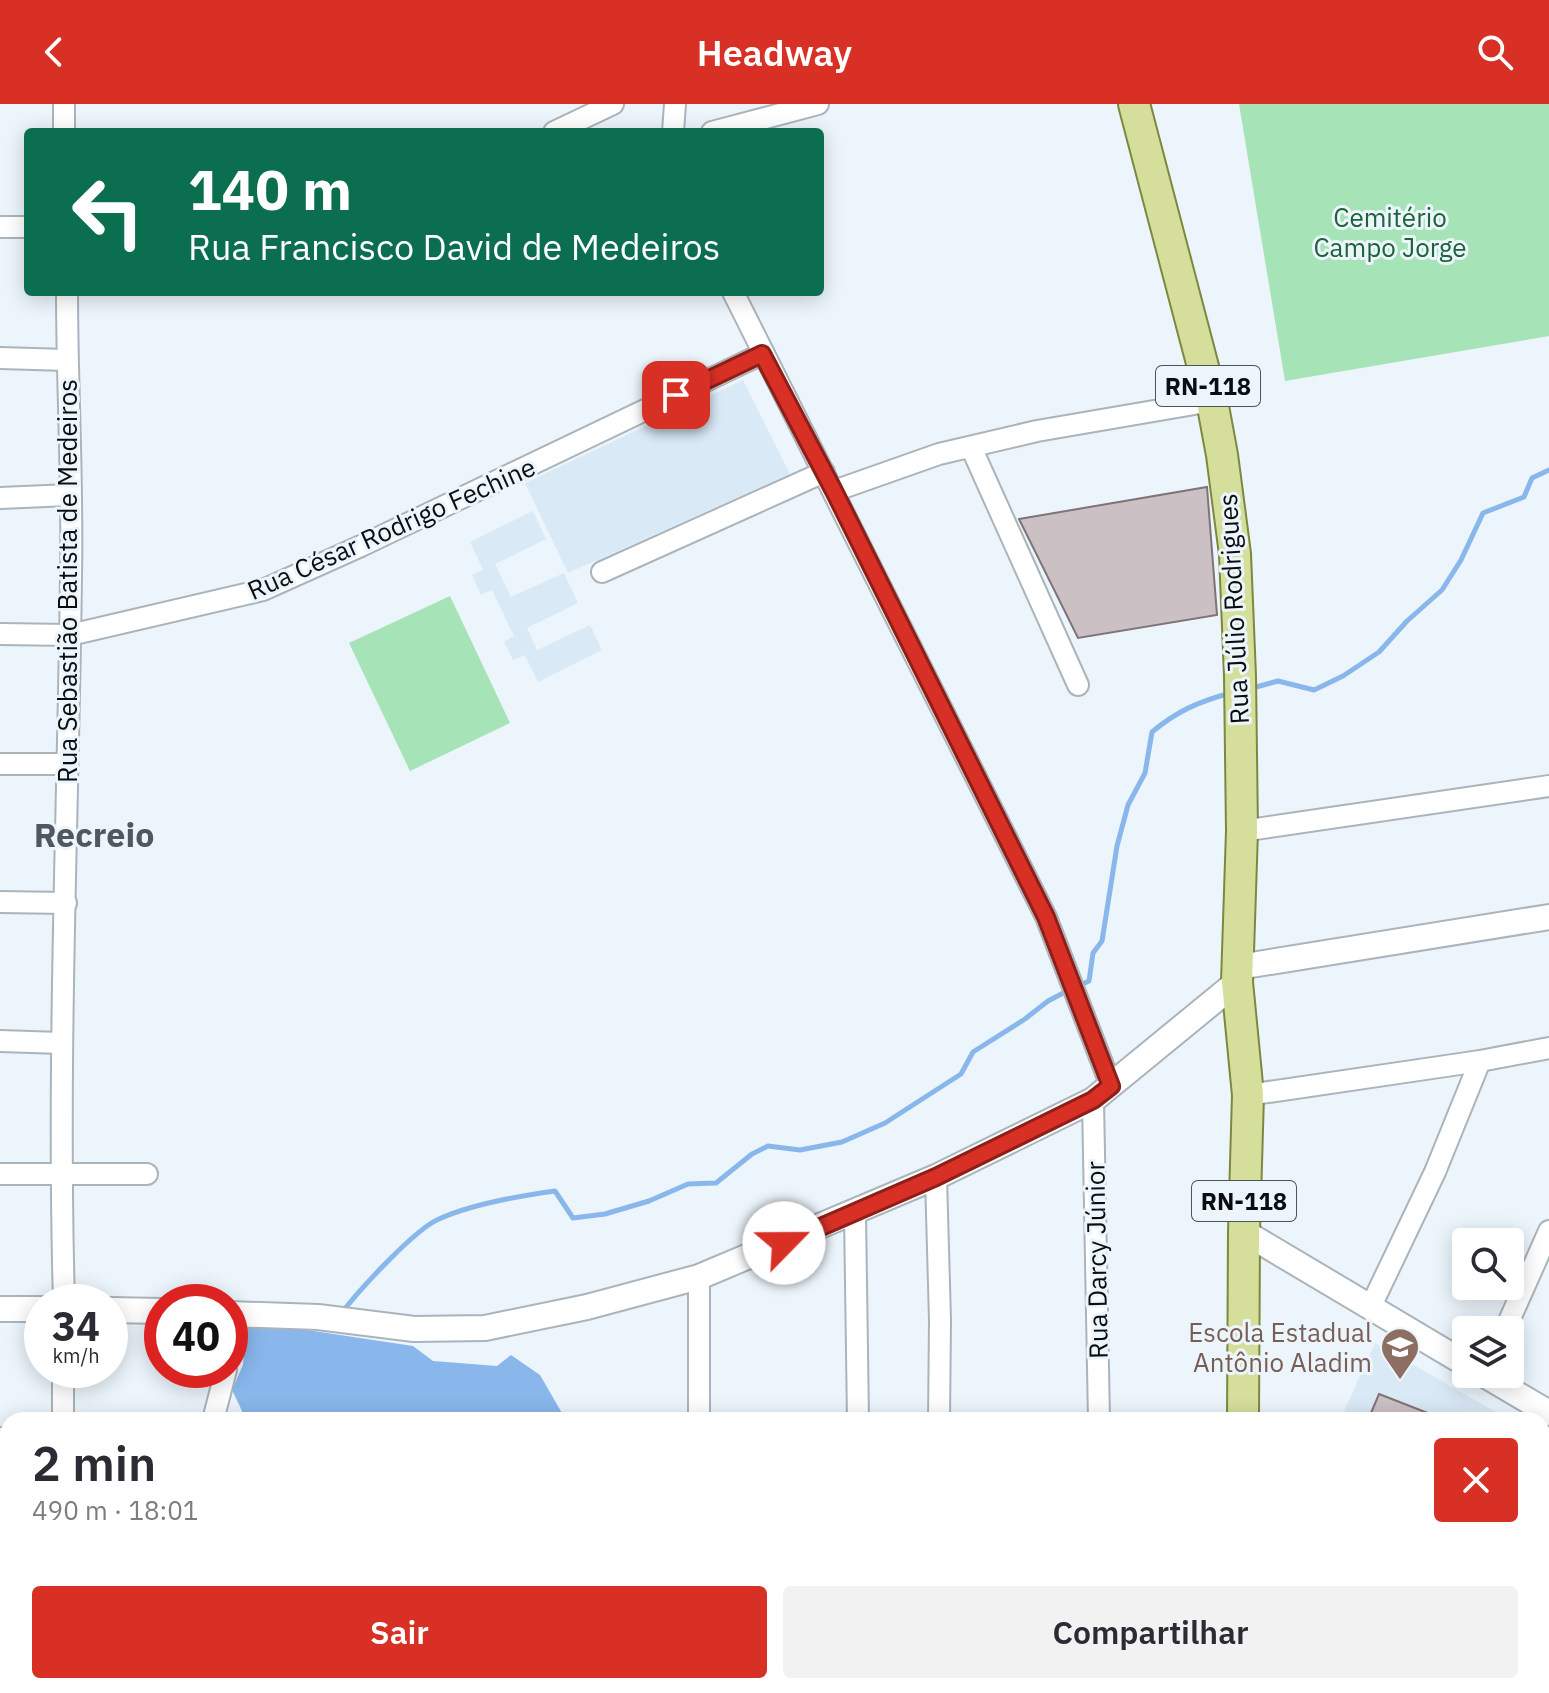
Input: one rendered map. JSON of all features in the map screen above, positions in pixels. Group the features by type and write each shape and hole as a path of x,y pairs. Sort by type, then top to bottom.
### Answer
{"main road":[{"name":"Rua Júlio Rodrigues","path":"1134,104 1212,401 1235,554 1242,831 1238,974"},
{"name":"RN-118","path":"1238,974 1248,1095 1244,1232 1249,1412"}],"street":[{"path":"64,104 64,128"},
{"path":"562,128 613,104"},
{"path":"673,128 675,104"},
{"path":"727,128 818,104"},
{"path":"0,227 24,227"},
{"name":"Rua Sebastião Batista de Medeiros","path":"63,1284 61,1043 70,635 67,296"},
{"name":"Rua Darcy Júnior","path":"735,296 1046,917 1080,1001 1102,1093 1099,1412"},
{"name":"Rua César Rodrigo Fechine","path":"0,634 70,635 263,590 762,354"},
{"path":"0,358 67,360"},
{"path":"834,491 939,454 1037,431 1212,401"},
{"path":"971,447 1078,685"},
{"path":"602,572 824,472"},
{"path":"0,498 69,495"},
{"path":"0,764 67,764"},
{"path":"1242,831 1549,786"},
{"path":"0,902 66,903"},
{"path":"248,1314 318,1317 414,1329 485,1328 587,1307 699,1277 936,1177 1102,1093 1238,974 1549,917"},
{"path":"0,1041 61,1043"},
{"path":"1248,1095 1549,1048"},
{"path":"1371,1306 1435,1172 1480,1061"},
{"path":"0,1174 147,1174"},
{"path":"936,1177 939,1412"},
{"path":"855,1213 858,1412"},
{"path":"1511,1316 1549,1231"},
{"path":"1244,1232 1452,1355"},
{"path":"699,1277 699,1412"},
{"path":"0,1309 24,1309"},
{"path":"63,1388 63,1412"},
{"path":"215,1412 221,1388"},
{"path":"1507,1388 1547,1412"}],"shaded area":[{"path":"743,380 790,474 568,573 525,483"},
{"path":"533,511 546,539 495,564 511,597 564,573 578,603 527,628 537,650 590,625 602,650 538,682 525,655 513,660 504,642 514,636 492,590 481,595 472,575 483,570 470,542"},
{"name":"Escola Estadual Antônio Aladim","path":"1375,1343 1496,1412 1344,1412"}],"green space":[{"name":"Cemitério Campo Jorge","path":"1239,104 1549,104 1549,336 1285,381"},
{"path":"450,596 510,723 410,771 349,643"}],"water":[{"path":"248,1321 413,1346 433,1361 497,1366 511,1355 540,1375 561,1412 242,1412 232,1390 248,1388"}],"building":[{"path":"1207,487 1217,615 1078,638 1019,519"},
{"path":"1379,1394 1425,1412 1371,1412"}],"waterway":[{"path":"1249,689 1278,681 1314,690 1343,676 1379,652 1407,621 1442,590 1461,560 1483,513 1524,497 1532,478 1549,470"},
{"path":"1078,986 1089,981 1093,953 1102,941 1117,846 1128,805 1145,773 1152,732 1189,708 1231,693"},
{"path":"341,1314 402,1247 439,1219 481,1205 555,1191 573,1218 605,1214 649,1201 688,1184 716,1183 752,1154 768,1146 800,1150 842,1142 885,1123 961,1074 973,1052 1069,990"}],"place":[{"name":"Escola Estadual Antônio Aladim","path":"1400,1381"}],"district":[{"name":"Recreio","path":"94,834"}],"route":[{"path":"676,395 762,354 834,491 1046,917 1111,1086 1093,1100 936,1177 784,1243"}]}
